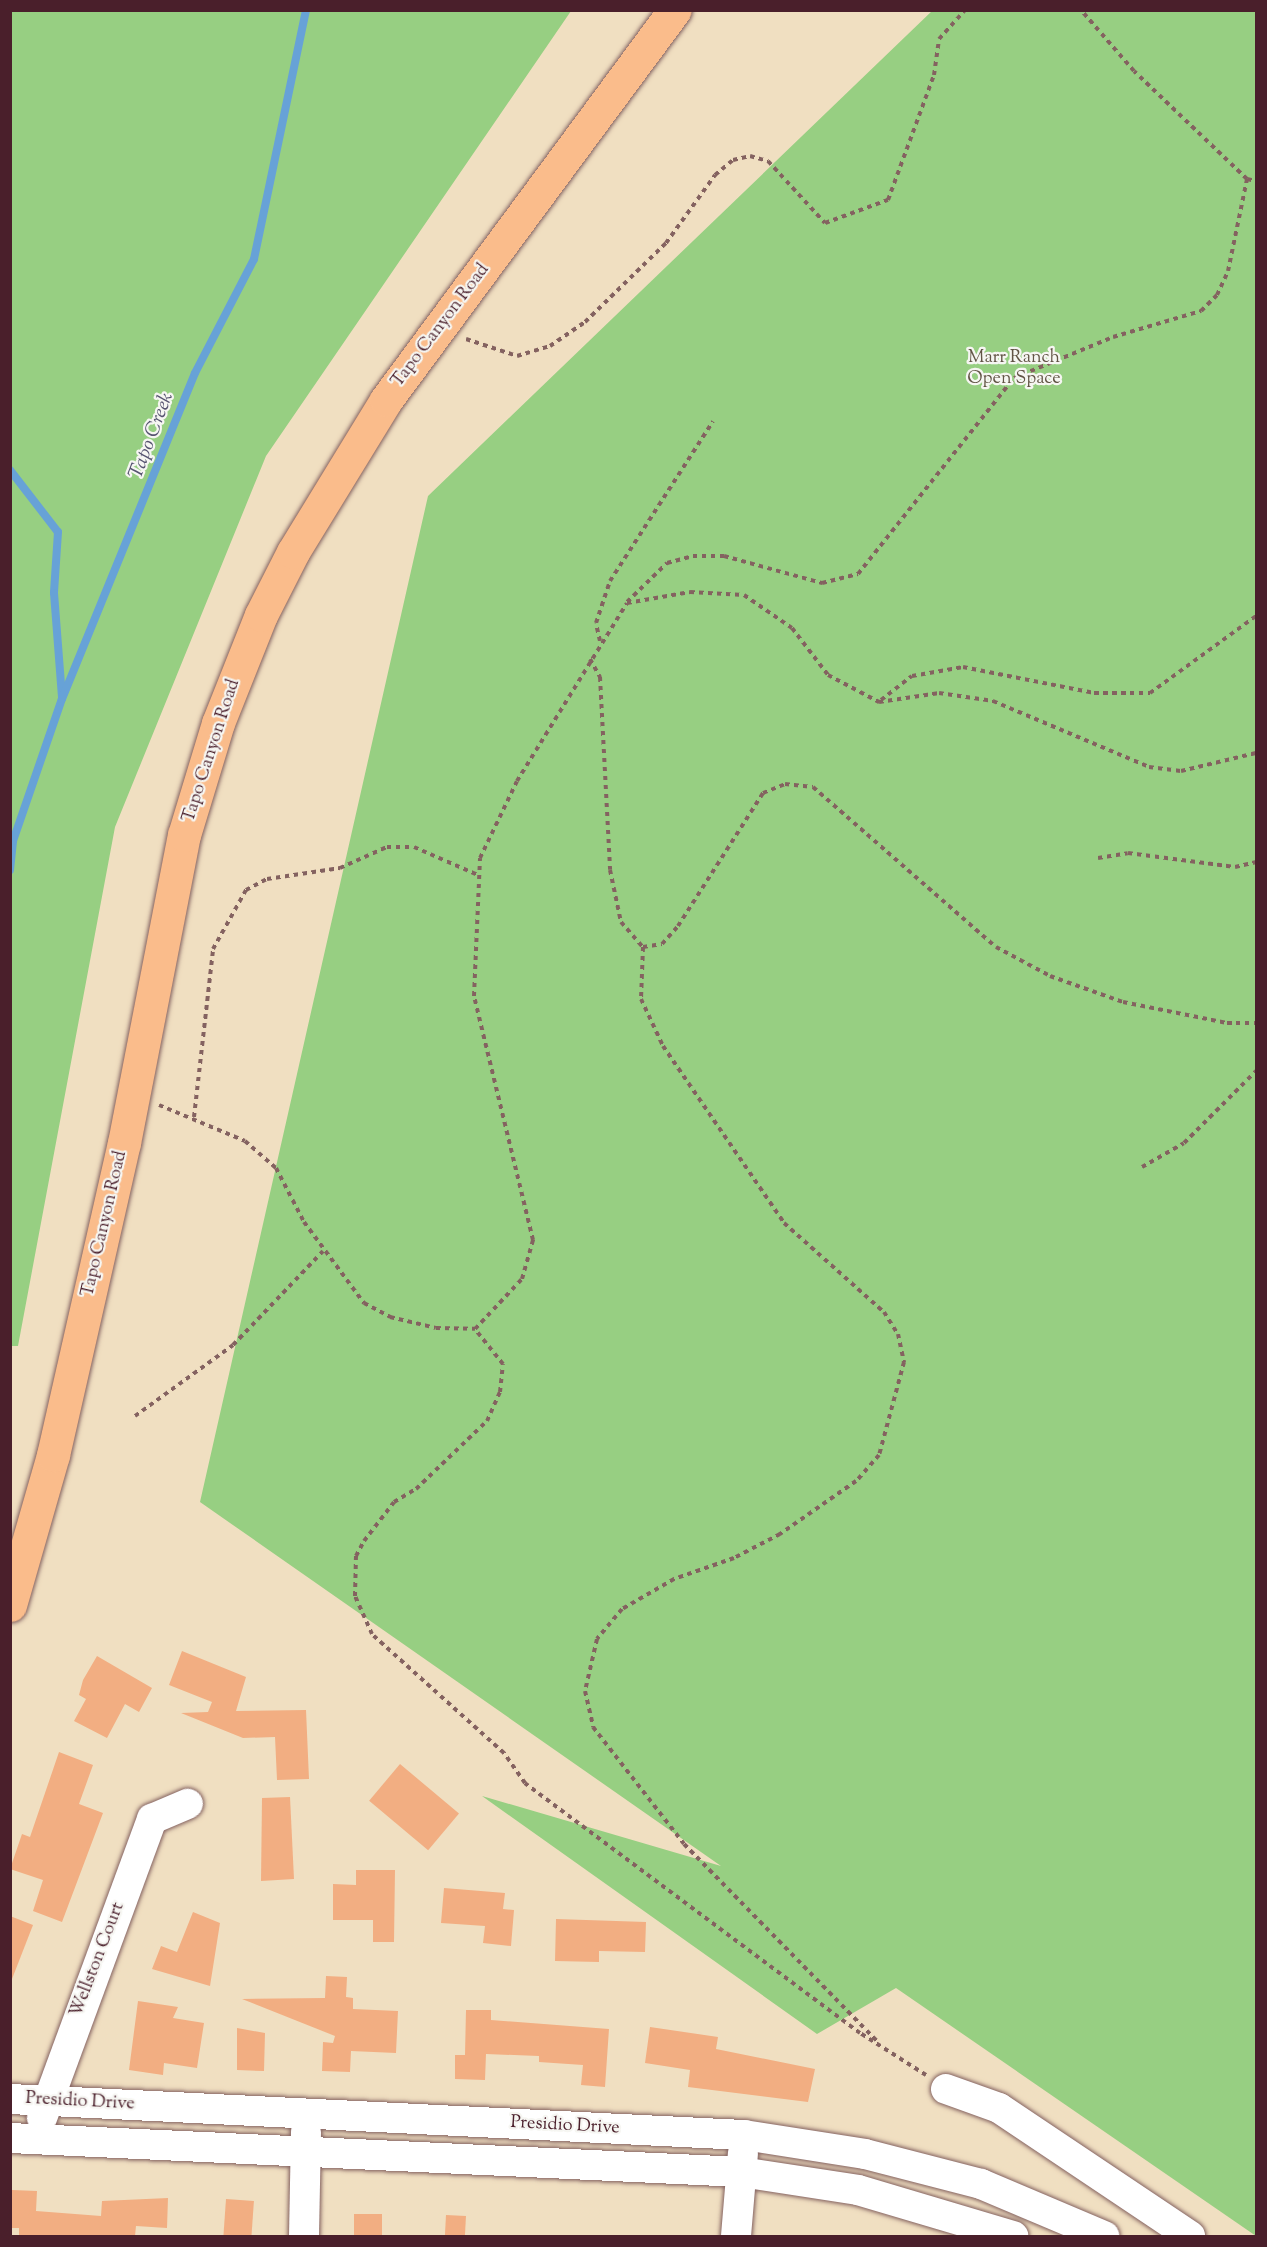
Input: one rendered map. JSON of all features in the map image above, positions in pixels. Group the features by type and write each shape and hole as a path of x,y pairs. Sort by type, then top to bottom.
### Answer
{"main road":[{"name":"Tapo Canyon Road","path":"10,1605 53,1455 133,1096 184,835 231,691 298,543 386,400 675,10"}],"street":[{"name":"Wellston Court","path":"25,2138 45,2101 152,1820 188,1804"},
{"path":"946,2089 999,2108 1190,2236"},
{"name":"Presidio Drive","path":"10,2099 744,2135 866,2154 981,2184 1104,2236"},
{"path":"304,2236 307,2114"},
{"path":"736,2236 744,2135"},
{"name":"Presidio Drive","path":"25,2138 741,2172 858,2190 1013,2236"}],"path":[{"path":"442,324 478,346 517,356 550,346 585,322 666,243 715,175 733,160 750,156 768,161 825,223 888,200 934,75 939,39 965,10"},
{"path":"1081,10 1134,72 1247,179 1257,181"},
{"path":"133,1096 194,1117 245,1141 276,1168 323,1251 364,1303 390,1317 436,1328 475,1329 522,1279 533,1240 474,996 480,876 491,828 600,641 627,603 667,563 693,556 724,556 822,583 858,574 1014,378 1113,338 1202,311 1228,271 1247,179"},
{"path":"600,641 596,623 610,581 713,421"},
{"path":"627,603 690,592 744,595 792,628 828,675 879,702 939,693 993,701 1149,767 1181,771 1257,753"},
{"path":"879,702 912,676 963,667 1094,693 1150,693 1257,616"},
{"path":"590,658 601,686 610,870 621,922 643,947 641,999 663,1046 784,1223 884,1312 898,1334 904,1362 879,1455 856,1481 780,1534 734,1558 674,1579 622,1609 597,1639 585,1691 593,1727 684,1844 880,2044"},
{"path":"643,947 662,944 678,926 763,793 786,784 813,787 845,810 891,859 1005,952 1050,976 1123,1002 1227,1023 1257,1023"},
{"path":"194,1117 213,949 246,890 267,879 340,867 387,847 414,846 480,876"},
{"path":"1098,858 1128,852 1235,867 1257,862"},
{"path":"1142,1167 1184,1143 1257,1071"},
{"path":"135,1416 233,1345 323,1251"},
{"path":"475,1329 503,1364 500,1392 488,1421 416,1489 394,1502 356,1556 355,1596 372,1635 504,1753 525,1783 880,2044 946,2089"}],"green space":[{"name":"Marr Ranch Open Space","path":"933,10 1256,11 1256,2236 896,1988 817,2034 482,1796 721,1866 200,1502 428,496"},
{"path":"10,11 571,11 266,456 115,827 18,1346 11,1346"}],"building":[{"path":"182,1651 246,1677 236,1711 306,1710 309,1779 277,1780 275,1737 243,1738 181,1713 208,1712 212,1702 169,1685"},
{"path":"97,1656 152,1688 139,1712 125,1704 107,1738 74,1721 86,1699 79,1695 83,1680"},
{"path":"59,1752 93,1765 79,1804 103,1813 62,1922 33,1911 43,1880 10,1869 22,1834 30,1837"},
{"path":"400,1764 459,1813 428,1850 369,1801"},
{"path":"290,1797 294,1879 261,1881 262,1798"},
{"path":"356,1870 395,1870 394,1942 373,1942 373,1920 333,1920 333,1884 356,1885"},
{"path":"444,1888 505,1893 503,1909 514,1910 511,1946 483,1943 485,1926 441,1923"},
{"path":"193,1912 220,1923 210,1986 152,1969 161,1946 177,1952"},
{"path":"10,1916 33,1925 12,1979 10,1979"},
{"path":"556,1919 646,1922 645,1952 599,1951 599,1962 555,1961"},
{"path":"326,1976 347,1977 346,1997 353,1998 353,2009 398,2011 396,2053 351,2051 350,2072 322,2071 323,2042 333,2043 335,2036 242,1999 325,1998"},
{"path":"138,2001 178,2007 173,2018 204,2023 197,2068 164,2063 163,2075 129,2070"},
{"path":"466,2010 491,2010 491,2020 609,2029 605,2087 581,2085 583,2065 539,2062 539,2056 486,2054 485,2080 455,2079 455,2055 465,2055"},
{"path":"650,2027 718,2037 716,2049 815,2069 808,2102 688,2087 690,2070 645,2063"},
{"path":"237,2028 265,2033 264,2071 237,2070"},
{"path":"12,2190 37,2191 36,2211 101,2216 102,2201 168,2198 167,2228 136,2226 135,2236 19,2236 19,2228 11,2228"},
{"path":"226,2199 254,2201 251,2236 223,2236"},
{"path":"354,2214 382,2214 382,2236 354,2236"},
{"path":"446,2215 466,2216 465,2236 445,2236"}],"waterway":[{"name":"Tapo Creek","path":"10,870 13,841 62,699 195,373 254,259 306,10"},
{"path":"10,470 58,532 54,593 62,698"}]}
